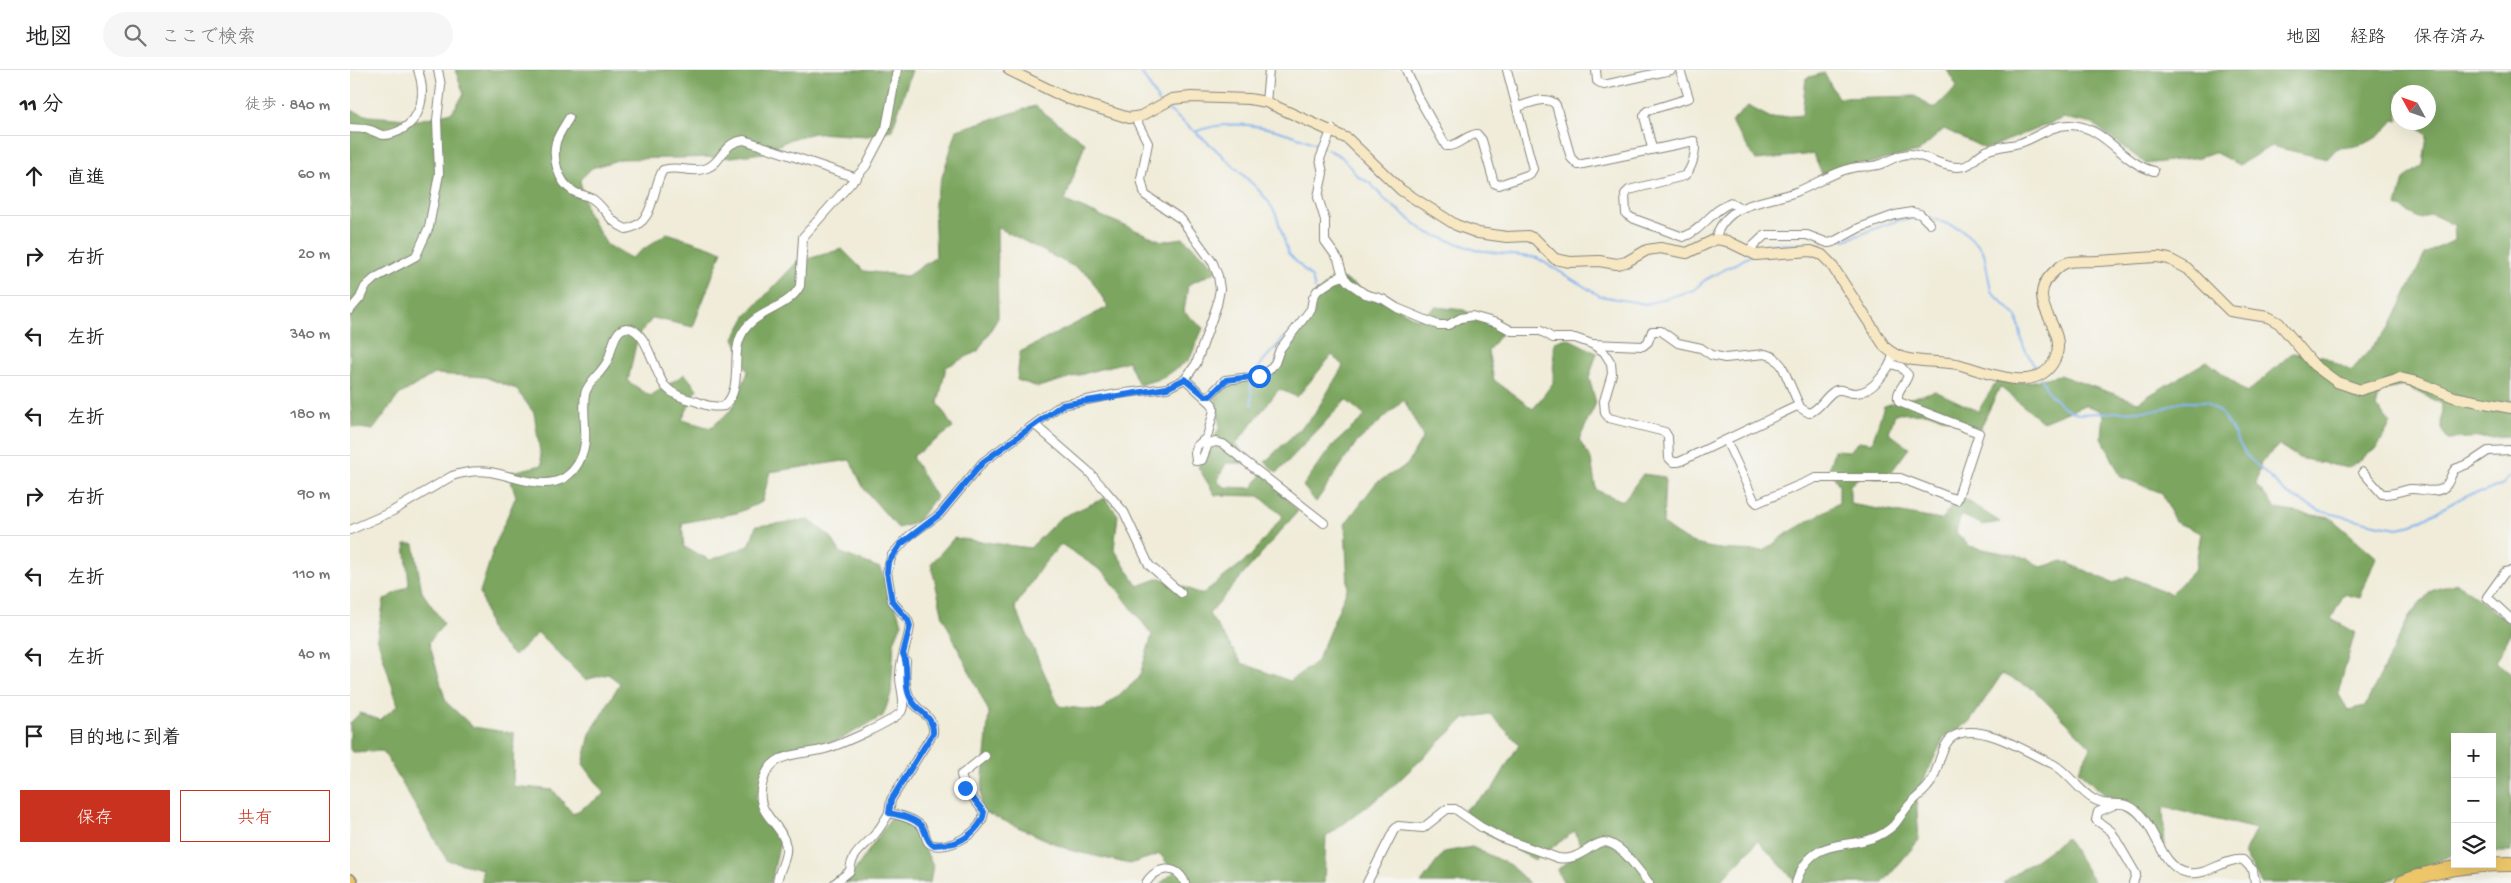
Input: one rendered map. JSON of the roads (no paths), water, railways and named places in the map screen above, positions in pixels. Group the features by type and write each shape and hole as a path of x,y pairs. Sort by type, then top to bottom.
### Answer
{"highway":[{"path":"2402,883 2435,872 2467,866 2511,864"}],"street":[{"path":"350,128 369,130 383,135 392,134 409,126 417,115 421,104 422,82 418,70"},
{"path":"350,310 360,298 365,287 375,278 416,256 429,228 440,174 437,120 441,86 438,70"},
{"path":"350,530 391,512 452,476 463,472 491,472 516,480 539,483 562,479 570,474 579,462 585,448 585,393 607,363 618,333 623,329 630,329 639,334 652,356 654,366 660,378 670,391 678,396 715,408 724,406 732,396 737,347 744,330 758,317 789,299 797,292 800,286 803,237 823,212 857,178 882,137 897,70"},
{"path":"1009,70 1066,98 1135,118 1172,99 1249,99 1266,102 1330,136 1348,139 1401,190 1456,225 1478,233 1507,237 1528,236 1535,239 1555,259 1577,263 1599,261 1618,264 1626,262 1647,250 1660,248 1687,253 1716,239 1727,241 1756,255 1798,250 1822,255 1831,264 1892,359 1908,375 1898,392 1899,402 1980,433 1957,500 1900,478 1816,478 1757,503 1726,440"},
{"path":"1266,102 1268,70"},
{"path":"1406,70 1418,97 1446,146 1450,146 1471,134 1477,134 1482,140 1494,183 1499,185 1530,174 1533,169 1507,70"},
{"path":"1596,70 1598,81 1604,85 1672,70"},
{"path":"1652,148 1644,116 1647,111 1689,98 1680,70"},
{"path":"1517,107 1547,99 1552,100 1556,104 1571,158 1578,165 1691,140 1696,144 1689,172 1684,176 1629,190 1625,194 1626,214 1632,218 1683,237 1691,235 1722,206 1731,203 1736,206 1737,210"},
{"path":"569,118 555,147 560,176 564,184 572,191 590,197 608,217 626,229 636,225 651,209 658,178 663,170 690,171 708,168 714,165 726,148 734,142 744,140 857,178"},
{"path":"777,883 786,848 781,835 763,810 760,799 760,790 767,771 780,758 830,747 896,716 903,707 900,673 910,626 891,596 887,572 892,555 909,536 940,514 983,462 1062,405 1167,388 1185,379 1196,364 1210,327 1220,289 1218,276 1213,263 1181,219 1145,195 1142,179 1148,144 1135,118"},
{"path":"1716,239 1717,230 1737,210 1796,192 1839,172 1880,164 1896,156 1911,154 1958,167 1967,166 1979,154 1988,150 2020,143 2054,128 2069,125 2084,128 2105,138 2127,158 2146,170 2154,171"},
{"path":"1330,136 1320,159 1323,173 1318,197 1325,220 1326,241 1338,259 1349,284 1365,294 1383,299 1397,308 1438,325 1448,324 1461,318 1472,316 1497,323 1512,331 1541,331 1553,338 1575,338 1592,344 1604,352 1611,363 1612,374 1604,401 1605,413 1609,418 1665,432 1668,437 1669,458 1672,462 1679,462 1800,406"},
{"path":"1748,251 1765,235 1807,235 1828,243 1859,228 1895,215 1912,212 1920,214 1930,224"},
{"path":"1892,359 1957,364 1998,378 2026,379 2039,374 2052,363 2058,347 2056,332 2040,297 2043,286 2053,272 2067,263 2158,257 2169,259 2188,269 2230,310 2268,317 2279,324 2314,365 2337,382 2360,390 2400,378 2417,382 2454,397 2511,408"},
{"path":"1205,396 1210,396 1226,380 1259,376 1269,370 1280,349 1306,317 1317,291 1344,276"},
{"path":"1592,344 1643,346 1648,342 1652,331 1661,331 1678,343 1701,348 1711,355 1725,358 1765,354 1774,357 1782,366 1800,406 1810,413 1834,391 1862,392 1880,378 1892,359"},
{"path":"1185,379 1205,396 1212,404 1214,410 1207,437 1197,446 1195,453 1196,461 1202,460 1208,444 1216,442 1223,444 1324,524"},
{"path":"1034,425 1088,471 1124,512 1149,565 1181,592"},
{"path":"2363,472 2382,494 2390,495 2409,490 2436,491 2443,489 2448,484 2455,470 2488,451 2511,450"},
{"path":"2510,571 2505,572 2487,597 2511,619"},
{"path":"835,883 850,871 850,861 854,855 877,833 889,813 891,800 933,733 930,718 912,700 905,679 906,660 903,654"},
{"path":"1796,883 1804,864 1819,850 1831,845 1852,844 1865,840 1893,825 1931,782 1949,740 1956,734 1965,732 1987,733 2062,769 2092,799 2100,803 2118,802 2127,804 2145,819 2171,863 2178,870 2190,874 2204,872 2236,859 2243,860 2253,870 2256,883"},
{"path":"889,813 906,817 921,825 927,841 933,845 956,843 980,826 984,820 984,812 965,788 961,774 985,756"},
{"path":"2118,802 2098,812 2096,820 2111,831 2131,865 2136,874 2133,883"},
{"path":"1367,883 1377,860 1398,826 1423,828 1440,813 1455,809 1481,827 1502,838 1558,858 1568,859 1576,857 1598,843 1614,845 1649,883"},
{"path":"1146,883 1161,869 1168,868 1176,871 1185,883"}],"waterway":[{"path":"1140,70 1159,102"},
{"path":"1165,107 1212,146 1256,187 1268,201 1276,214 1288,253 1312,278 1315,289"},
{"path":"1195,132 1211,127 1244,125 1276,130 1323,147"},
{"path":"1327,149 1342,157 1357,176 1370,183 1384,199 1426,232 1476,250 1537,258 1600,296 1646,304 1694,290 1705,280 1750,256"},
{"path":"1844,240 1900,220 1920,218"},
{"path":"1927,218 1961,229 1979,246 1984,253 1991,291 2017,317 2023,345 2037,371"},
{"path":"1761,250 1771,244 1822,244"},
{"path":"1255,374 1263,361 1285,337"},
{"path":"2040,377 2049,393 2062,406 2078,414 2159,410 2180,402 2207,402 2224,416 2246,455 2286,493 2320,511 2375,524 2398,528 2412,525 2467,495 2484,492 2503,484 2511,475"},
{"path":"1252,405 1251,386 1253,378"}]}
